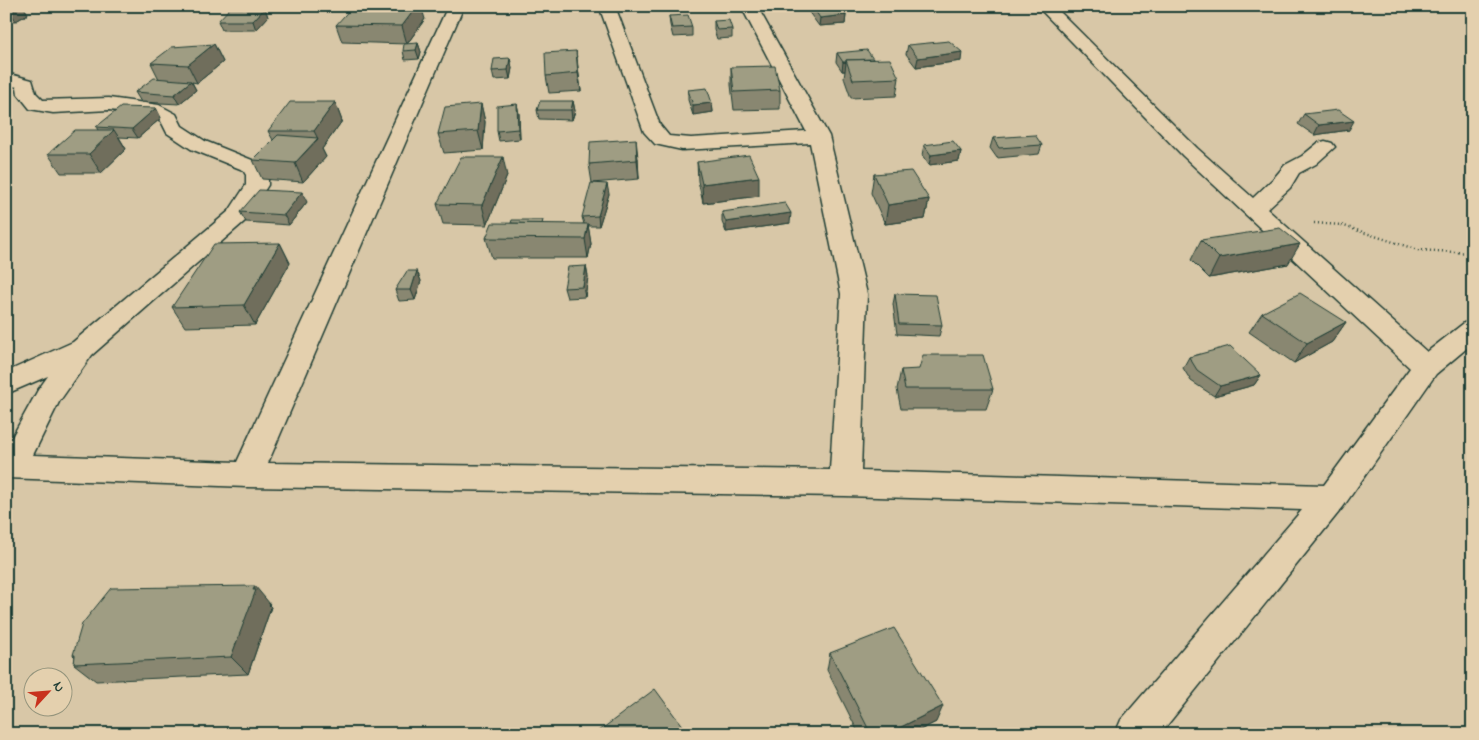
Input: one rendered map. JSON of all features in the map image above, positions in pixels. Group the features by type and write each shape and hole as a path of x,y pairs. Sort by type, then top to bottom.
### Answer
{"street":[{"path":"247,475 456,6"},
{"path":"607,6 650,116 651,130 660,140 691,144 819,136"},
{"path":"749,6 819,136 854,294 845,483"},
{"path":"1045,6 1190,152 1426,366"},
{"path":"6,78 26,84 27,94 37,105 53,107 109,104 152,109 169,118 174,130 198,145 250,166 257,174 256,185 237,216 83,348 48,397 9,466 247,475 845,483 1332,498"},
{"path":"1253,210 1282,183 1292,169 1309,160 1325,147"},
{"path":"1135,734 1332,498 1426,366 1473,329"},
{"path":"6,384 83,348"}],"path":[{"path":"1272,225 1295,221 1331,223 1362,230 1382,239 1418,250 1473,254"}],"building":[{"path":"6,6 20,6 10,12 6,12"},
{"path":"353,6 417,6 402,26 336,25"},
{"path":"812,6 839,6 846,15 820,18"},
{"path":"230,8 265,8 253,21 218,21"},
{"path":"688,15 692,27 672,28 669,16"},
{"path":"729,20 732,29 717,30 714,21"},
{"path":"949,41 962,52 918,58 908,45"},
{"path":"418,43 416,50 403,51 404,44"},
{"path":"214,44 188,65 151,63 172,47"},
{"path":"867,50 873,59 846,60 846,62 843,62 837,53"},
{"path":"576,51 578,73 546,76 545,53"},
{"path":"510,58 508,70 492,71 494,59"},
{"path":"890,59 899,78 853,80 846,60"},
{"path":"775,66 780,90 734,92 731,67"},
{"path":"154,78 191,81 174,95 135,92"},
{"path":"707,88 712,103 693,105 688,90"},
{"path":"540,101 573,101 571,110 537,110"},
{"path":"290,102 335,102 314,131 268,131"},
{"path":"481,104 478,131 438,134 445,107"},
{"path":"517,104 518,129 497,131 497,106"},
{"path":"121,107 156,108 132,129 96,127"},
{"path":"1338,110 1354,121 1319,125 1304,114"},
{"path":"75,130 114,130 89,154 48,154"},
{"path":"278,135 318,138 295,163 253,160"},
{"path":"1035,135 1042,145 999,148 993,138"},
{"path":"636,139 637,160 589,164 590,142"},
{"path":"953,141 961,151 931,155 924,145"},
{"path":"749,155 759,177 702,184 697,162"},
{"path":"461,157 503,157 482,205 437,204"},
{"path":"911,171 929,199 888,205 874,174"},
{"path":"591,183 607,184 598,216 582,217"},
{"path":"259,190 302,192 284,215 240,212"},
{"path":"785,203 791,213 726,222 722,212"},
{"path":"512,220 543,220 542,224 511,223"},
{"path":"492,223 588,224 585,239 486,238"},
{"path":"1280,228 1300,244 1219,258 1201,240"},
{"path":"280,243 244,305 172,307 214,244"},
{"path":"586,266 583,287 564,288 568,267"},
{"path":"407,271 417,271 411,290 395,290"},
{"path":"1300,293 1346,322 1307,343 1262,313"},
{"path":"895,294 936,295 942,325 899,324"},
{"path":"1230,346 1261,375 1220,386 1197,370 1189,357"},
{"path":"923,355 983,355 993,389 905,389 901,370 919,369"},
{"path":"255,586 253,590 256,590 231,657 74,664 75,655 73,655 82,624 111,588"},
{"path":"894,628 943,706 887,734 881,734 880,732 871,734 830,653"},
{"path":"655,689 688,734 595,734"}]}
